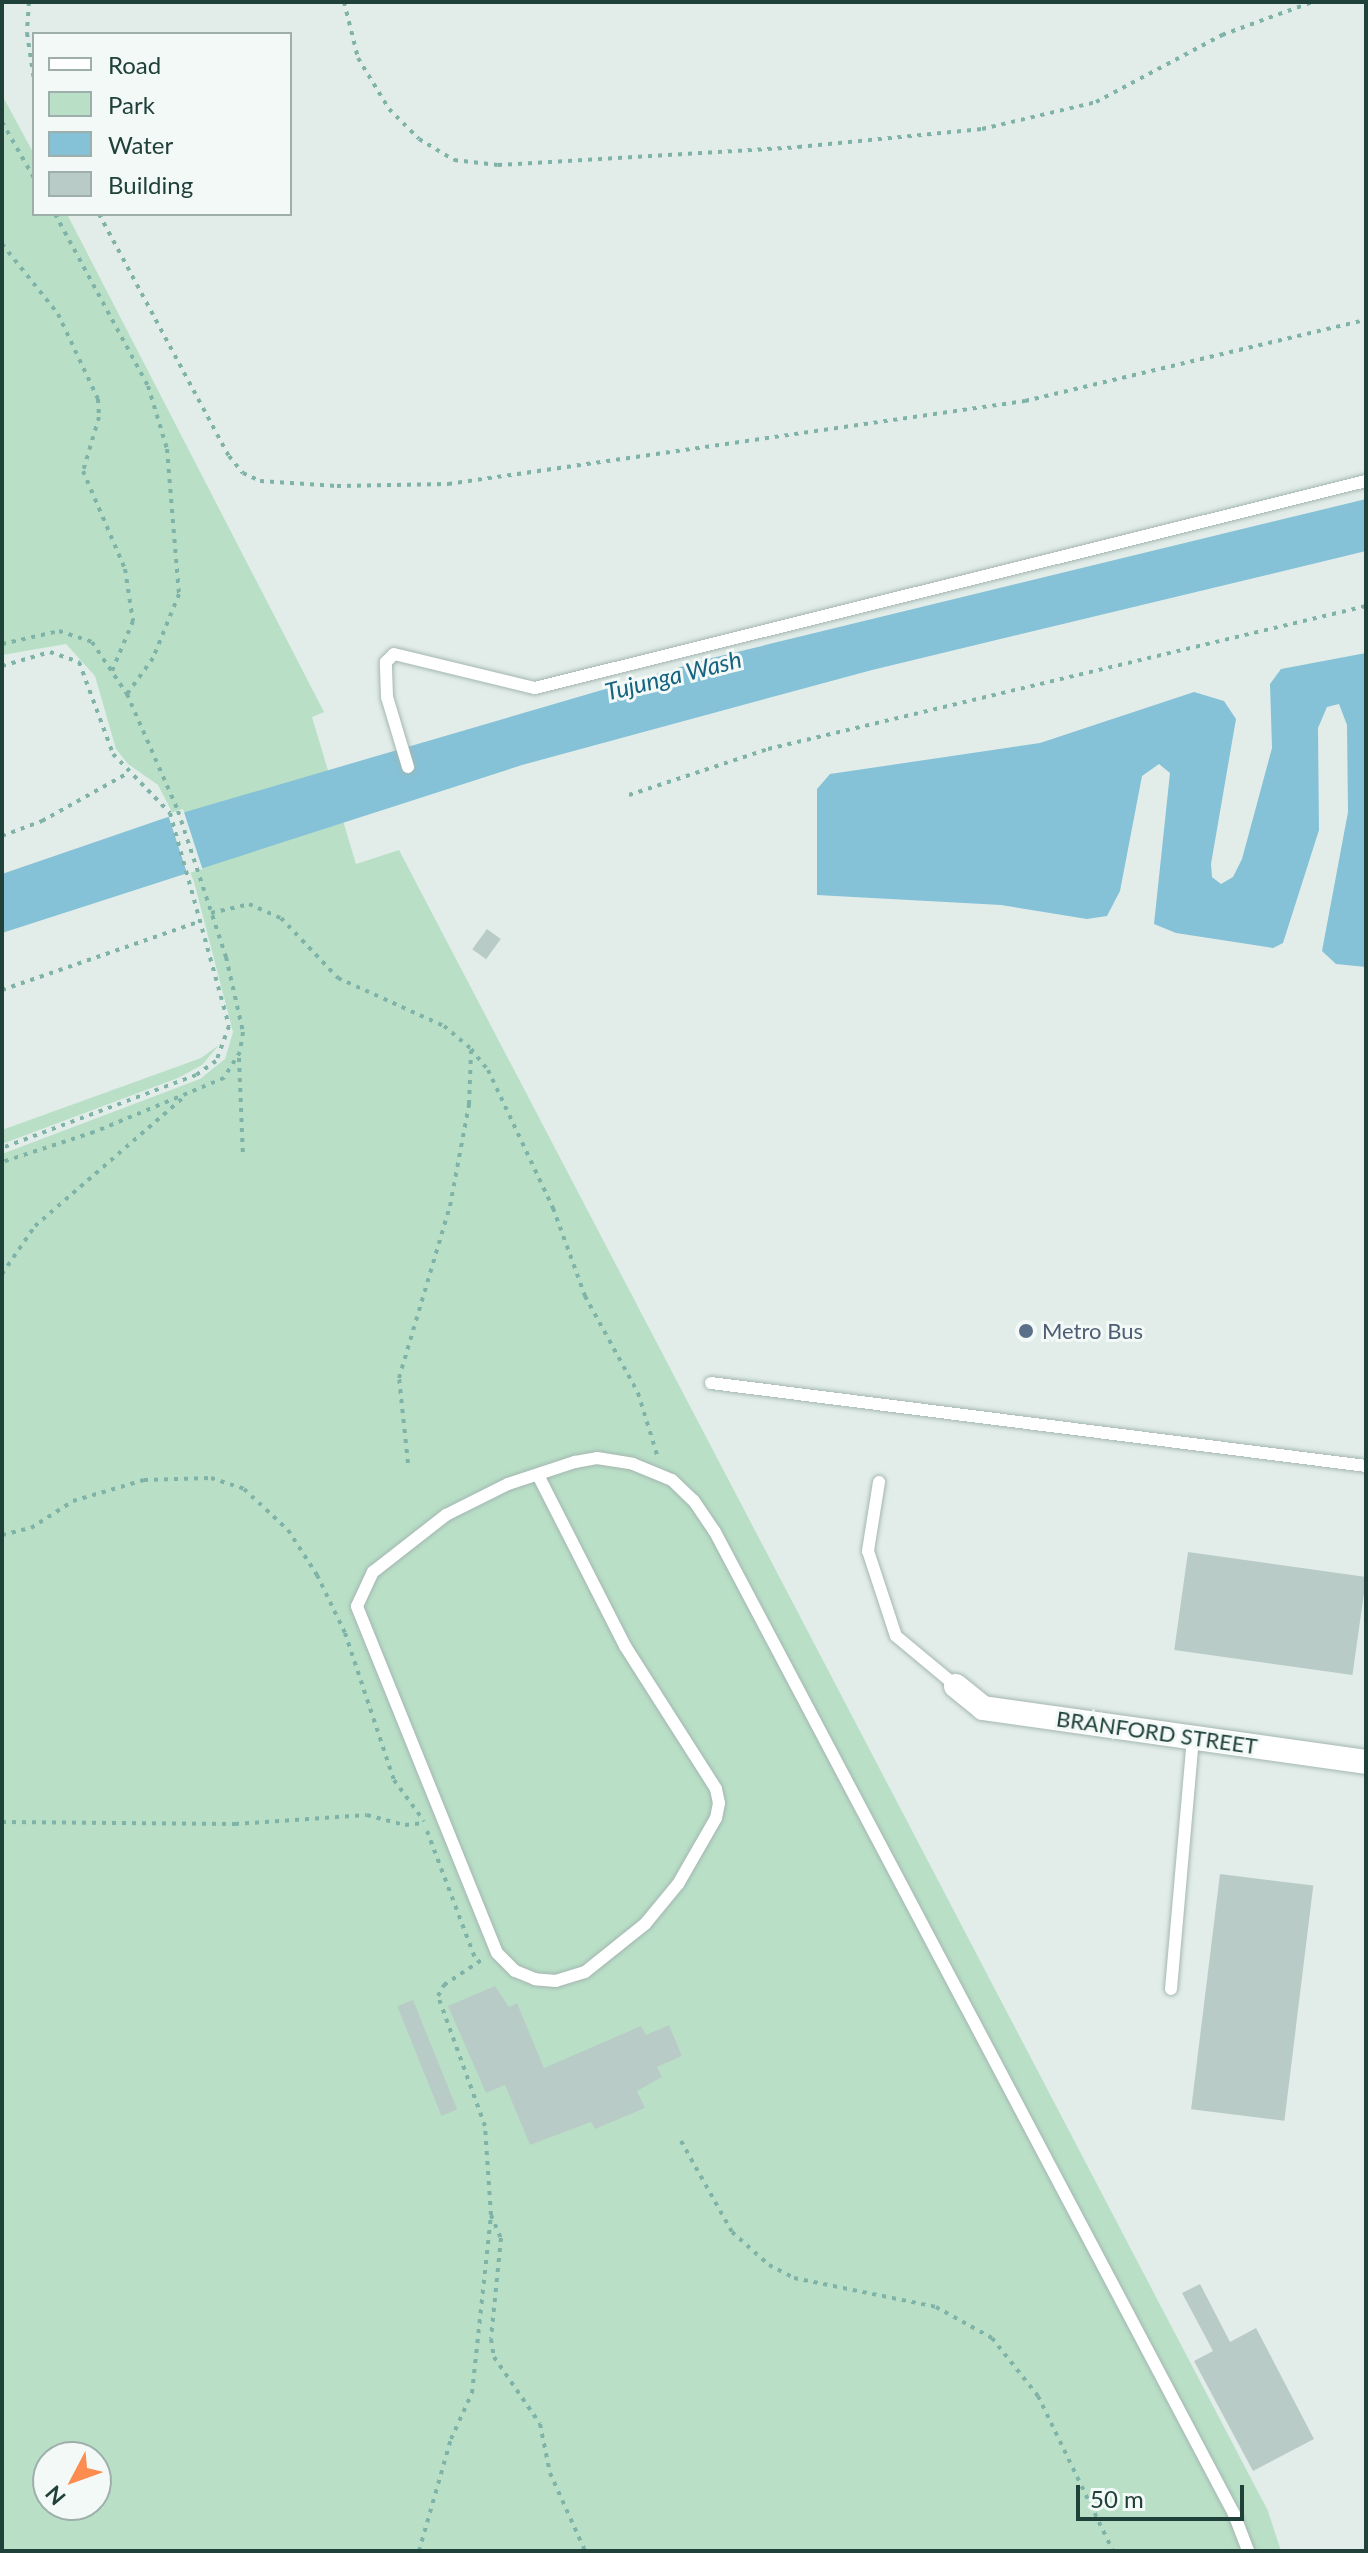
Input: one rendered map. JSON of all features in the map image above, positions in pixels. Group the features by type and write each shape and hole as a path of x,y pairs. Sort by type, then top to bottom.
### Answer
{"street":[{"name":"BRANFORD STREET","path":"956,1686 983,1708 1366,1762"}],"lane":[{"path":"408,767 387,697 386,662 394,654 535,688 1366,481"},
{"path":"711,1383 1366,1466"},
{"path":"538,1475 625,1646 716,1789 719,1803 678,1884 645,1924 585,1972 556,1981 535,1979 515,1971 497,1953 357,1606 373,1572 410,1540 508,1484 538,1475 597,1458 659,1475 694,1501 715,1532 1234,2514 1248,2551"},
{"path":"879,1482 868,1551 896,1636 956,1686"},
{"path":"1171,1989 1193,1738"}],"path":[{"path":"29,2 27,33 32,67"},
{"path":"344,2 358,58 389,109 419,139 454,160 498,165 798,147 982,129 1096,102 1222,35 1312,2"},
{"path":"2,122 32,174"},
{"path":"56,216 148,386 169,463 179,594 153,658 127,694"},
{"path":"100,216 229,456 243,473 260,481 337,486 448,484 994,406 1366,320"},
{"path":"2,244 58,314 98,399 99,417 83,471 125,569 133,621 112,671"},
{"path":"629,795 768,749 1366,606"},
{"path":"2,644 59,631 92,642 127,694 178,811 238,1000 243,1158"},
{"path":"2,666 50,652 79,662 107,742 128,773 156,794 170,813 190,873 229,1026 216,1061 196,1075 2,1148"},
{"path":"2,836 42,821 128,773"},
{"path":"190,873 201,884"},
{"path":"211,913 249,904 281,918 338,978 444,1026 471,1049 494,1084 553,1208 585,1296 638,1393 656,1445 659,1475"},
{"path":"2,990 201,921"},
{"path":"408,1463 399,1378 450,1206 469,1104 471,1049"},
{"path":"2,1162 186,1095 224,1078 240,1052"},
{"path":"2,1274 35,1226 186,1095"},
{"path":"2,1535 31,1528 73,1501 144,1480 211,1478 244,1489 288,1530 317,1575 345,1633 394,1780 424,1821 476,1962"},
{"path":"2,1822 235,1824 367,1815 405,1825 424,1821"},
{"path":"419,2551 451,2439 472,2393 491,2215 485,2126 438,1996 444,1985 476,1962 497,1953"},
{"path":"681,2141 732,2232 769,2265 794,2278 936,2307 992,2338 1046,2410 1113,2551"},
{"path":"491,2215 501,2238 491,2339 494,2357 540,2424 550,2473 585,2551"}],"green space":[{"path":"2,95 32,150 32,216 68,216 324,712 312,717 356,864 399,850 1268,2511 1281,2551 2,2551 2,1154 200,1079 225,1059 233,1032 194,882 168,814 172,812 158,785 128,764 116,749 95,676 66,644 2,655"},
{"path":"219,1045 202,1065 178,1078 2,1144 2,1130 201,1058"}],"water":[{"name":"Tujunga Wash","path":"1366,499 1366,551 872,670 522,765 2,933 2,874 165,818 708,659"},
{"path":"1366,653 1366,967 1336,964 1322,951 1348,812 1347,725 1339,704 1327,707 1318,728 1319,830 1283,943 1273,948 1176,933 1154,924 1170,773 1159,764 1142,776 1120,891 1107,916 1087,919 1001,905 817,895 817,789 830,774 1040,743 1194,692 1224,701 1236,719 1211,864 1212,877 1221,884 1233,877 1242,859 1272,748 1270,684 1281,669"}],"pier":[{"path":"183,809 202,869 187,874 168,814"}],"building":[{"path":"487,929 501,939 486,959 472,949"},
{"path":"1188,1552 1366,1577 1352,1675 1174,1650"},
{"path":"1220,1874 1313,1885 1284,2121 1191,2109"},
{"path":"495,1986 509,2007 517,2003 544,2068 641,2026 646,2035 669,2025 682,2056 657,2067 662,2077 637,2091 645,2108 595,2129 591,2122 530,2145 505,2085 486,2093 448,2006"},
{"path":"413,2000 457,2109 441,2116 397,2006"},
{"path":"1200,2284 1230,2342 1256,2328 1314,2439 1253,2471 1194,2361 1213,2351 1182,2293"}],"place":[{"name":"Metro Bus","path":"1026,1331"}]}
